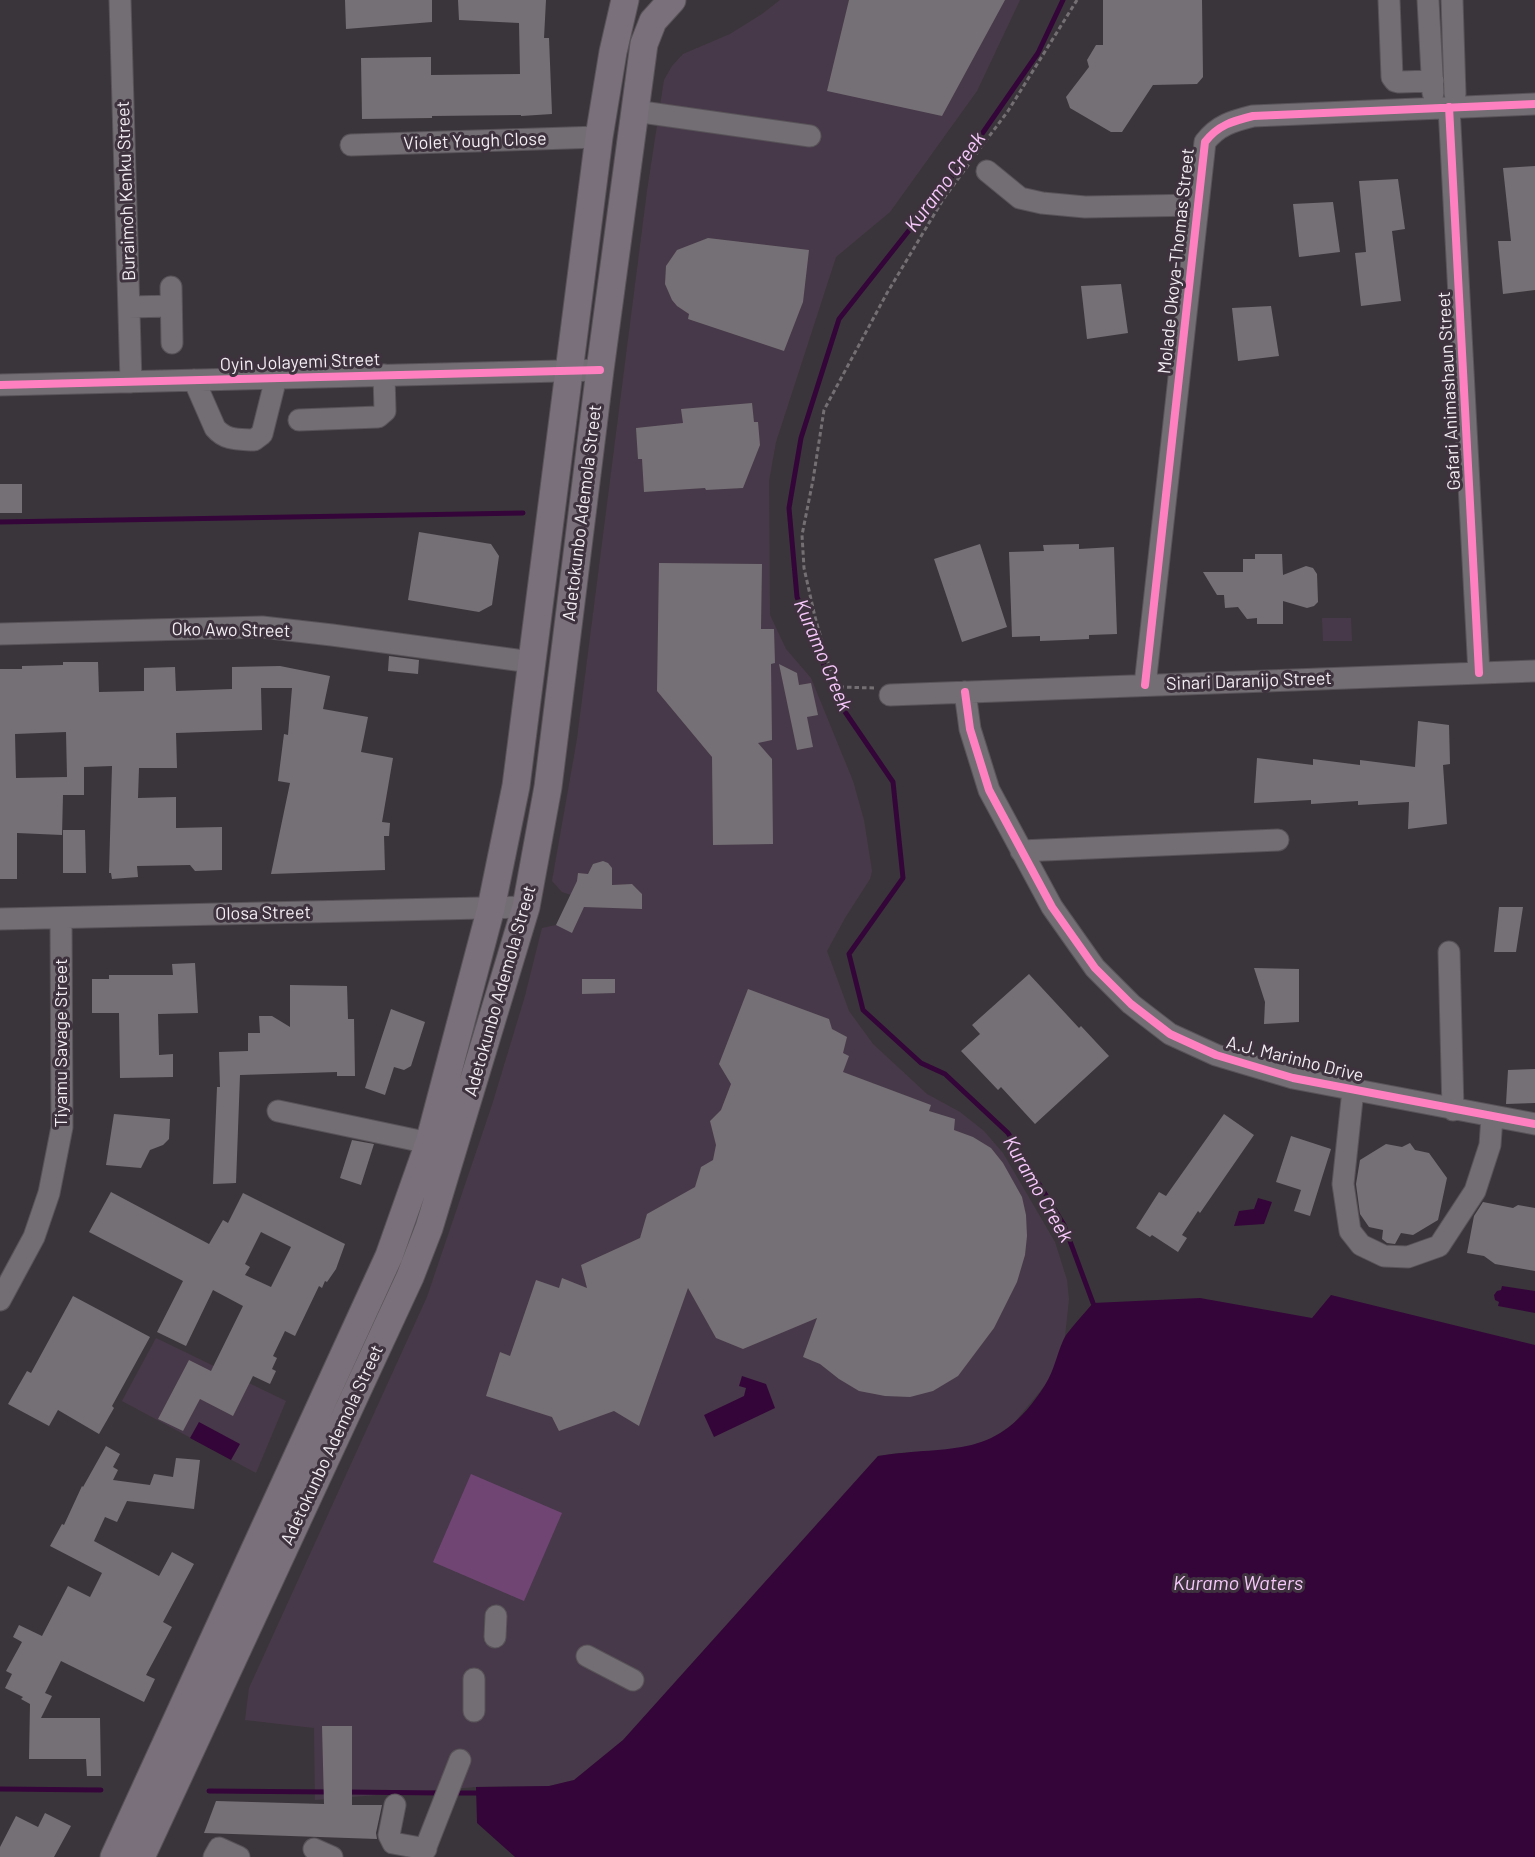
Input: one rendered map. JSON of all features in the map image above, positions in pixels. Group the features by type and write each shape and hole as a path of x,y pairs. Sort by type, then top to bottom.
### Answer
{"main road":[{"name":"Adetokunbo Ademola Street","path":"114,1857 389,1256 429,1143 491,908 516,786 599,137 613,52 625,0"},
{"name":"Adetokunbo Ademola Street","path":"141,1857 410,1277 429,1228 526,907 548,788 600,370 644,44 653,21 672,0"}],"street":[{"name":"Buraimoh Kenku Street","path":"120,0 131,382"},
{"path":"1389,0 1392,77 1399,82 1433,81"},
{"path":"1428,0 1433,81 1446,103"},
{"path":"1446,103 1452,0"},
{"name":"Molade Okoya-Thomas Street","path":"1145,685 1205,142 1213,131 1228,122 1253,116 1446,103 1535,104"},
{"name":"Gafari Animashaun Street","path":"1446,103 1479,673"},
{"path":"635,111 810,136"},
{"name":"Violet Yough Close","path":"351,145 599,137"},
{"path":"987,171 1020,198 1042,203 1085,207 1198,205"},
{"path":"129,307 171,296 172,343"},
{"name":"Oyin Jolayemi Street","path":"0,385 600,370"},
{"path":"299,420 378,417 385,411 384,375"},
{"path":"194,380 215,428 220,434 229,439 255,440 262,434 276,378"},
{"name":"Oko Awo Street","path":"0,634 262,627 332,634 531,662"},
{"name":"Sinari Daranijo Street","path":"890,695 1535,671"},
{"name":"A.J. Marinho Drive","path":"964,692 970,729 989,790 1052,907 1095,968 1131,1004 1170,1034 1216,1055 1293,1078 1535,1124"},
{"path":"1021,851 1278,840"},
{"name":"Olosa Street","path":"0,919 526,907"},
{"name":"Tiyamu Savage Street","path":"0,1300 34,1237 49,1193 62,1127 62,918"},
{"path":"1449,952 1453,1110"},
{"path":"1353,1090 1343,1184 1350,1231 1361,1245 1384,1256 1408,1257 1439,1246 1475,1191 1490,1145 1492,1117"},
{"path":"278,1111 429,1143"},
{"path":"587,1656 633,1680"},
{"path":"474,1678 474,1711"},
{"path":"395,1805 390,1839 393,1843 424,1853 460,1760"},
{"path":"214,1857 219,1848 239,1857"}],"path":[{"path":"890,695 874,688 840,687 837,684 832,676 815,617 804,568 802,535 824,410 887,294 944,198 1008,111 1077,0"}],"shaded area":[{"path":"780,0 1020,0 977,91 890,212 836,257 776,442 769,481 770,615 786,649 811,678 853,781 864,820 872,871 870,879 827,951 849,1011 873,1044 927,1094 960,1112 984,1131 1003,1153 1055,1242 1067,1280 1069,1299 1065,1336 1057,1362 1046,1384 1014,1423 993,1438 968,1447 945,1451 878,1456 623,1740 574,1780 549,1786 476,1787 315,1800 314,1728 245,1720 249,1688 427,1297 492,1105 525,996 542,928 556,925 571,895 562,892 552,881 577,739 647,191 664,80 672,66 683,54 730,34"},
{"path":"1322,618 1351,618 1352,641 1323,641"},
{"path":"156,1338 286,1401 256,1473 122,1401"},
{"path":"471,1474 562,1513 524,1601 433,1562"}],"water":[{"path":"1258,1198 1272,1202 1264,1224 1234,1226 1239,1211 1254,1209"},
{"path":"1502,1286 1535,1291 1535,1313 1498,1306 1499,1302 1495,1300 1494,1295 1501,1290"},
{"name":"Kuramo Waters","path":"1331,1295 1535,1345 1535,1857 515,1857 477,1823 476,1787 549,1786 574,1780 623,1740 878,1456 972,1445 991,1438 1009,1427 1027,1410 1045,1385 1066,1335 1093,1303 1200,1298 1312,1318"},
{"path":"742,1376 766,1384 775,1408 714,1437 704,1415 744,1396 746,1388 739,1386"},
{"path":"199,1422 240,1444 231,1460 190,1438"}],"building":[{"path":"345,0 432,0 432,22 346,29"},
{"path":"458,0 546,0 544,38 549,38 552,114 362,119 361,58 431,57 431,75 520,74 519,23 459,20"},
{"path":"849,0 1005,0 942,116 827,91"},
{"path":"1103,0 1202,0 1203,77 1197,84 1153,85 1122,132 1111,132 1070,108 1066,97 1089,67 1087,60 1096,45 1103,45"},
{"path":"1535,166 1535,290 1503,294 1498,241 1511,241 1503,168"},
{"path":"1398,179 1405,229 1392,231 1401,301 1361,306 1355,253 1366,252 1359,181"},
{"path":"1333,202 1340,252 1299,257 1293,204"},
{"path":"708,238 809,250 803,302 784,351 688,319 689,314 672,300 665,284 666,266 677,250"},
{"path":"1121,284 1128,333 1087,339 1081,286"},
{"path":"1271,306 1279,356 1238,361 1232,308"},
{"path":"752,403 754,422 758,422 760,445 743,488 644,492 642,459 638,459 636,428 683,423 681,409"},
{"path":"0,484 22,484 22,513 0,513"},
{"path":"419,532 491,544 499,556 492,605 479,612 408,600"},
{"path":"980,544 1007,627 962,642 934,559"},
{"path":"1079,544 1079,549 1114,547 1117,634 1089,635 1089,639 1040,641 1040,636 1012,637 1009,552 1044,551 1043,545"},
{"path":"1255,554 1282,554 1283,575 1306,566 1313,568 1317,574 1318,602 1307,608 1283,601 1283,624 1257,624 1257,618 1247,619 1238,607 1225,608 1224,595 1217,595 1203,572 1243,572 1243,559 1255,559"},
{"path":"659,563 762,564 761,629 774,629 775,663 771,664 772,740 758,743 772,759 773,844 713,845 712,757 657,691"},
{"path":"389,656 419,660 418,674 388,671"},
{"path":"63,662 98,662 99,692 144,691 144,668 175,667 176,691 232,689 232,667 280,666 330,676 323,709 368,717 361,752 393,758 382,822 390,823 389,836 384,836 385,870 271,874 290,783 278,781 284,734 288,735 292,688 261,688 262,730 176,733 177,768 139,768 138,798 176,797 176,828 222,827 222,870 195,871 190,865 137,866 138,877 112,879 109,873 112,766 84,767 84,795 63,795 62,835 17,833 17,879 0,879 0,669 63,665","holes":["66,732 67,777 16,778 15,734"]},
{"path":"779,664 797,673 799,685 811,683 818,715 807,717 813,747 797,750"},
{"path":"1418,721 1449,725 1450,764 1443,765 1447,824 1408,829 1409,802 1358,805 1358,801 1311,804 1311,800 1254,803 1257,758 1313,765 1313,759 1360,765 1360,760 1415,767"},
{"path":"63,830 85,830 86,873 63,873"},
{"path":"603,861 612,868 612,885 632,884 642,894 642,909 584,907 572,933 556,925 577,881 578,873 588,874 593,864"},
{"path":"1499,907 1523,907 1516,952 1494,952"},
{"path":"195,963 198,1013 158,1014 159,1055 173,1054 173,1077 120,1078 119,1013 92,1013 92,979 109,979 109,975 173,975 172,964"},
{"path":"1254,968 1299,969 1299,1022 1264,1024 1265,1002"},
{"path":"1029,974 1079,1028 1081,1026 1109,1056 1035,1124 1001,1087 998,1090 961,1051 980,1034 972,1025"},
{"path":"582,979 615,979 615,993 582,994"},
{"path":"290,985 347,986 348,1019 354,1019 355,1076 337,1076 337,1072 240,1075 236,1183 213,1184 217,1087 220,1087 219,1052 248,1051 248,1033 260,1033 259,1016 272,1016 290,1027"},
{"path":"748,989 829,1019 832,1029 847,1037 843,1053 849,1056 843,1072 931,1105 929,1111 955,1119 954,1130 973,1137 991,1148 1003,1163 1022,1197 1027,1236 1025,1255 1017,1282 994,1328 958,1376 933,1391 910,1397 885,1396 859,1391 820,1364 803,1357 817,1318 743,1349 716,1338 688,1288 639,1426 614,1411 559,1431 552,1417 486,1396 500,1352 510,1356 536,1280 559,1288 562,1278 587,1288 581,1265 640,1238 647,1214 695,1187 701,1167 713,1160 716,1145 710,1121 721,1110 731,1084 719,1064"},
{"path":"391,1009 425,1022 411,1066 404,1070 394,1067 385,1095 365,1088"},
{"path":"1535,1069 1535,1103 1506,1104 1508,1070"},
{"path":"114,1114 170,1119 169,1139 163,1145 150,1150 141,1168 106,1165"},
{"path":"1224,1114 1254,1135 1182,1235 1187,1238 1178,1252 1152,1235 1150,1237 1136,1228 1159,1192 1166,1196"},
{"path":"1291,1136 1331,1149 1310,1216 1294,1211 1301,1190 1276,1182"},
{"path":"352,1140 374,1144 361,1185 340,1178"},
{"path":"1410,1143 1415,1150 1429,1153 1447,1178 1438,1220 1413,1235 1401,1233 1395,1244 1387,1243 1382,1239 1383,1230 1369,1227 1360,1214 1356,1184 1360,1160 1386,1144 1402,1147"},
{"path":"111,1192 209,1244 223,1220 228,1223 243,1193 345,1244 336,1269 322,1288 319,1286 295,1336 285,1331 273,1356 277,1358 272,1369 276,1371 270,1384 253,1376 233,1416 200,1399 183,1431 158,1419 189,1360 211,1371 243,1306 213,1290 186,1346 157,1332 183,1281 89,1232","holes":["261,1232 291,1247 271,1287 245,1275 250,1267 245,1264"]},
{"path":"1483,1202 1513,1208 1518,1205 1535,1208 1535,1271 1495,1264 1484,1256 1467,1253 1474,1216"},
{"path":"73,1296 150,1337 99,1434 58,1410 49,1426 8,1404 27,1371 31,1373"},
{"path":"106,1446 120,1454 113,1467 118,1470 113,1480 150,1485 154,1474 173,1477 176,1458 200,1460 194,1509 127,1501 117,1522 105,1517 94,1541 159,1576 172,1552 194,1564 163,1622 172,1627 146,1675 155,1679 144,1702 61,1661 45,1693 52,1696 41,1718 100,1718 101,1776 87,1776 86,1759 29,1759 30,1704 21,1699 23,1697 5,1688 12,1674 6,1671 22,1642 13,1637 19,1625 42,1636 68,1586 90,1597 102,1573 50,1546 62,1524 64,1525 82,1486"},
{"path":"322,1726 352,1726 352,1805 382,1805 376,1833 377,1839 204,1833 216,1801 324,1804"},
{"path":"45,1813 71,1826 54,1857 0,1857 0,1847 16,1816 38,1827"}],"waterway":[{"name":"Kuramo Creek","path":"1063,0 1038,53 959,167 839,319 801,438 789,508 797,597 839,703 893,782 903,878 849,954 863,1010 921,1063 945,1074 1008,1133 1064,1225 1093,1303"},
{"path":"0,522 523,513"},
{"path":"0,1789 101,1790"},
{"path":"209,1791 330,1792"},
{"path":"345,1792 441,1793"},
{"path":"453,1793 477,1793"}],"cycle path":[{"path":"1145,685 1205,142 1215,131 1226,125 1253,116 1535,104"},
{"path":"1449,107 1479,673"},
{"path":"0,385 600,370"},
{"path":"965,692 970,729 989,790 1052,907 1095,968 1131,1004 1170,1034 1216,1055 1293,1078 1535,1124"}]}
